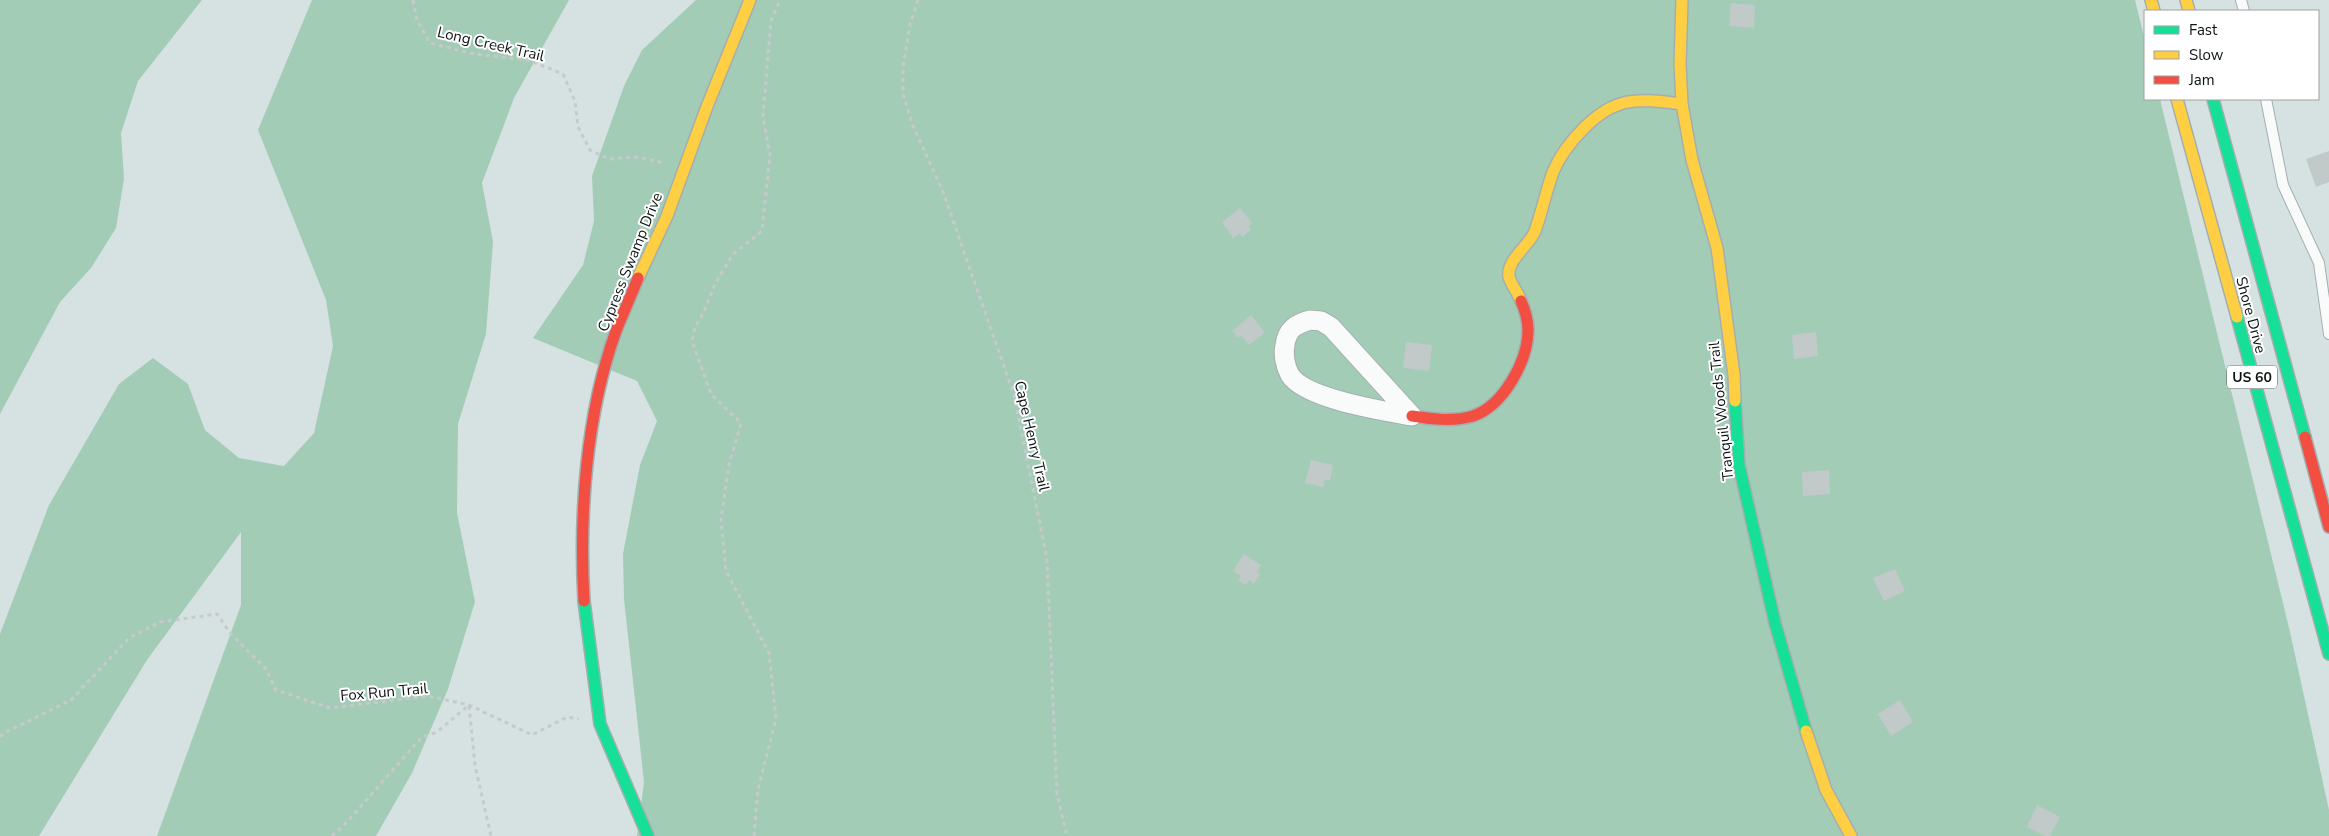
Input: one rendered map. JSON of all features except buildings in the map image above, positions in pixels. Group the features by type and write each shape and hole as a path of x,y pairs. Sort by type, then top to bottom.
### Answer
{"main road":[{"name":"Cypress Swamp Drive","path":"648,836 600,724 585,613 582,560 584,497 588,455 600,389 616,332 648,254 667,216 684,167 750,0"},
{"name":"Tranquil Woods Trail","path":"1682,0 1680,64 1682,104 1692,160 1717,248 1734,376 1739,465 1775,623 1808,740 1826,790 1851,836"},
{"name":"Shore Drive","path":"2177,100 2329,654"},
{"name":"Shore Drive","path":"2213,100 2329,527"},
{"path":"1412,416 1456,421 1471,418 1485,412 1497,402 1510,383 1528,338 1528,323 1509,276 1510,269 1534,233 1551,177 1572,138 1605,108 1618,103 1635,101 1682,104"}],"street":[{"path":"1310,320 1321,321 1331,326 1412,416 1328,397 1308,388 1290,376 1284,348 1290,330 1299,323 1310,320"}],"lane":[{"path":"2266,100 2283,185 2320,263 2329,334"},
{"path":"2320,263 2329,270"}],"path":[{"name":"Long Creek Trail","path":"413,0 417,20 430,43 474,54 528,60 563,74 575,101 578,127 590,150 608,159 638,157 684,167"},
{"path":"754,836 758,789 776,719 769,653 726,571 721,519 729,464 741,423 711,394 692,341 695,327 704,312 715,284 734,254 762,231 770,155 763,116 771,21 780,0"},
{"name":"Cape Henry Trail","path":"918,0 910,24 903,68 903,94 913,126 942,188 1014,395 1047,559 1057,794 1067,836"},
{"name":"Fox Run Trail","path":"0,737 4,732 71,700 129,638 160,622 217,614 230,633 266,669 276,690 330,708 428,696 469,705 532,735 567,717 600,724"},
{"path":"332,836 348,822 421,738 437,732 469,705"},
{"path":"469,705 475,765 481,785 485,819 491,836"}],"green space":[{"path":"0,0 202,0 138,81 121,133 124,179 116,228 91,268 60,302 0,414"},
{"path":"312,0 569,0 514,98 482,183 493,242 486,334 458,424 457,513 475,602 448,689 412,773 376,836 157,836 241,605 241,532 147,660 39,836 0,836 0,634 49,505 119,384 153,358 188,384 205,430 239,458 284,466 314,433 333,346 326,300 258,130"},
{"path":"696,0 2135,0 2144,36 2144,100 2160,100 2290,632 2329,810 2329,836 637,836 644,782 624,599 623,554 640,465 657,421 637,381 533,338 583,265 594,221 592,176 624,86 642,50"}],"traffic: fast":[{"path":"2213,100 2305,437"},
{"path":"2237,317 2329,654"},
{"path":"1735,401 1739,465 1775,623 1806,731"},
{"path":"584,601 600,724 648,836"}],"traffic: slow":[{"path":"638,278 667,216 706,109 750,0"},
{"path":"1682,0 1680,64 1682,104 1692,160 1717,248 1734,375 1735,401"},
{"path":"2151,0 2154,10"},
{"path":"2186,0 2189,10"},
{"path":"2177,100 2237,317"},
{"path":"1521,301 1510,280 1509,271 1511,265 1535,231 1553,172 1570,143 1596,117 1618,105 1640,101 1682,104"},
{"path":"1806,731 1826,790 1851,836"}],"traffic: jam":[{"path":"584,601 584,499 591,430 606,363 616,331 638,278"},
{"path":"1412,416 1442,419 1465,418 1484,411 1504,393 1519,368 1527,342 1528,326 1521,301"},
{"path":"2305,437 2329,527"}]}
